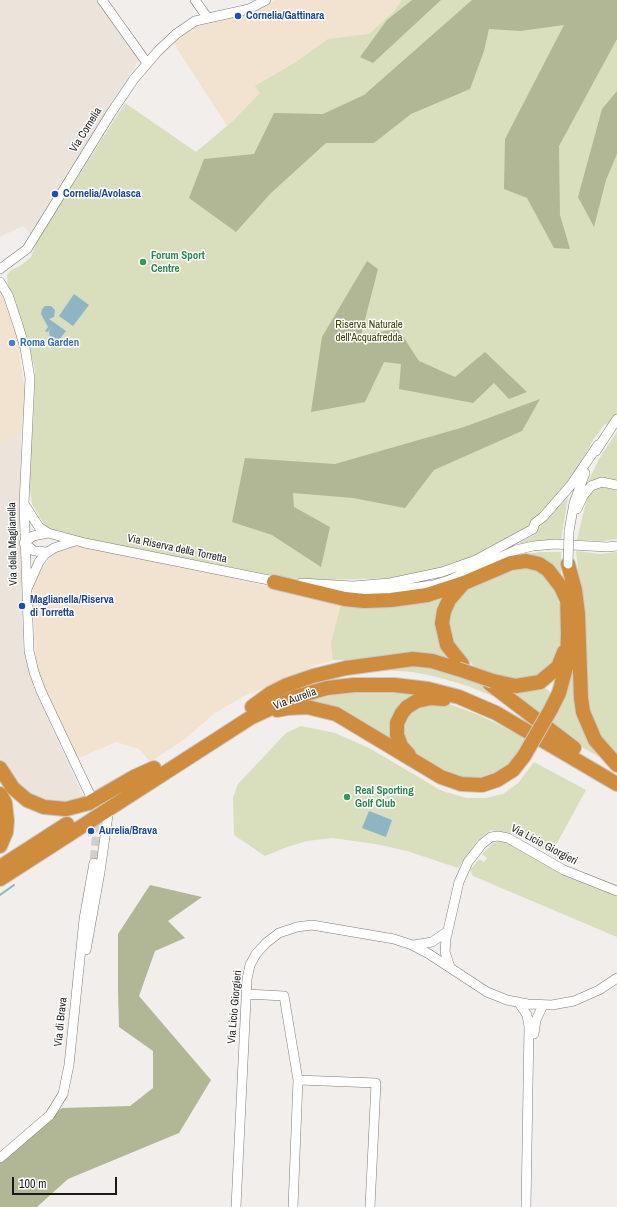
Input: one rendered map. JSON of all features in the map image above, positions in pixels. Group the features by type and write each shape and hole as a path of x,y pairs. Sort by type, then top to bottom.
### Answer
{"highway":[{"path":"274,582 334,597 364,601 409,598 427,595 464,583 511,563 531,562 548,570 561,587 567,600"},
{"path":"241,723 288,708 308,707 346,718 418,763 452,782 477,785 488,784 502,778 513,770 524,756 553,706 565,674 568,634 568,564"},
{"path":"568,564 575,590 578,614 581,692 584,712 595,740 617,765"},
{"path":"460,666 448,649 442,623 444,611 449,600 464,583"},
{"path":"491,683 516,686 540,682 558,666 568,634"},
{"path":"252,707 271,693 286,685 313,676 346,668 413,659 432,661 460,666 491,683 574,748"},
{"name":"Via Aurelia","path":"0,867 252,707 292,688 322,680 371,675 418,679 452,686 480,696 574,748 617,774"},
{"path":"540,682 554,692 553,706"},
{"name":"Via Aurelia","path":"0,879 241,723 295,697 318,690 354,685 384,684 416,687 454,696 484,707 617,784"},
{"path":"418,763 401,746 397,734 398,720 407,707 417,701 431,698 484,707"},
{"path":"0,768 13,788 27,800 44,807 66,809 89,803 134,777 154,768"},
{"path":"0,794 5,803 7,820 6,832 0,846"},
{"path":"0,887 43,857 64,838"}],"street":[{"path":"102,0 147,63"},
{"path":"195,0 207,17"},
{"name":"Via Cornelia","path":"0,269 27,249 111,113 147,63 176,34 195,21 207,17 249,9 266,0"},
{"name":"Via della Maglianella","path":"0,282 8,295 25,348 29,374 24,504 24,543 29,651 35,677 91,797"},
{"path":"274,582 341,586 390,583 442,572 476,560 533,529 535,523 543,517 572,485 617,419"},
{"path":"568,564 569,531 577,492 598,445"},
{"path":"569,531 579,504 591,486 602,482 617,485"},
{"path":"24,504 38,527 48,533"},
{"path":"48,533 30,537 24,543 34,550 48,552"},
{"name":"Via Riserva della Torretta","path":"48,533 75,541 274,582"},
{"path":"26,592 39,562 48,552 75,541"},
{"path":"274,582 345,592 399,591 433,585 449,580 526,547 550,544 607,547 617,546"},
{"path":"78,970 86,954 109,808"},
{"name":"Via Licio Giorgieri","path":"450,967 445,952 448,931 464,870 482,844 491,837 508,838 560,868 617,891"},
{"name":"Via di Brava","path":"0,1158 50,1115 61,1100 69,1065 84,919 94,863"},
{"name":"Via Licio Giorgieri","path":"236,1207 248,972 256,954 270,940 290,928 312,925 338,928 394,939 412,945 450,967 487,992 519,1003 544,1005 574,1001 599,990 617,978"},
{"name":"Via Licio Giorgieri","path":"412,945 432,942 448,931"},
{"path":"246,994 284,996 298,1080 293,1207"},
{"path":"519,1003 528,1018 532,1041"},
{"path":"531,1207 529,1188 529,1154 532,1041 536,1020 544,1005"},
{"path":"298,1080 376,1083 370,1207"},
{"path":"526,1207 529,1188"}],"shaded area":[{"path":"0,0 98,0 140,59 51,199 31,234 23,226 0,237"},
{"path":"275,0 402,0 394,11 369,34 216,135 227,126 173,42 204,21 257,9"},
{"path":"0,289 10,312 20,342 20,360 25,392 21,433 0,443"},
{"path":"21,433 20,516 23,649 34,688 84,798 71,803 57,802 25,792 8,773 0,758 0,443"},
{"path":"78,546 146,558 342,603 333,636 333,660 313,666 293,678 246,695 215,713 185,739 150,762 139,749 116,742 77,759 42,681 36,658 32,597 34,584 40,571 52,556 60,549"}],"green space":[{"name":"Riserva Naturale dell'Acquafredda","path":"402,0 617,0 617,428 605,424 593,440 574,475 543,515 520,533 492,548 447,567 397,578 322,580 287,578 57,533 47,529 32,504 29,480 34,410 35,369 22,323 8,285 7,275 11,270 20,266 31,257 37,241 125,103 196,152 234,120 260,93 255,86 296,62 328,39 369,34 394,11"},
{"path":"412,0 441,0 373,63 360,57 387,20"},
{"path":"472,0 617,0 617,39 559,146 560,215 570,249 554,248 527,198 504,189 505,139 564,25 520,31 489,29 484,51 470,89 411,114 374,143 326,143 271,193 236,232 189,198 204,159 254,154 274,113 323,114 364,95"},
{"path":"617,91 617,154 606,180 594,227 578,197 602,109"},
{"path":"367,261 378,269 361,335 398,329 419,361 455,377 485,352 527,392 509,399 494,383 473,403 399,389 401,364 384,362 365,402 311,412 322,337"},
{"path":"540,399 522,431 434,470 405,508 353,498 293,493 294,507 330,527 321,567 272,535 232,522 245,458 335,464 464,427"},
{"path":"617,432 617,481 600,478 588,482 599,459"},
{"path":"601,487 617,490 617,539 603,541 577,540 587,498 592,490"},
{"path":"568,497 561,539 535,541 512,547 534,535 540,526"},
{"path":"576,551 600,554 617,552 617,761 607,751 587,711 582,604"},
{"path":"561,552 561,578 525,554"},
{"path":"528,567 545,576 557,594 560,607 560,645 551,664 544,672 535,677 520,680 500,678 474,666 455,648 448,624 451,609 460,595 470,587 508,570"},
{"path":"447,594 437,625 441,648 452,663 333,660 331,643 341,604"},
{"path":"573,653 576,699 605,760 565,738 549,725"},
{"path":"419,663 472,678 507,702 468,686 437,677 413,672 368,669"},
{"path":"543,687 548,690 552,696 540,715 505,689"},
{"path":"383,690 423,694 413,697 392,741 302,702 344,693"},
{"path":"446,703 479,715 527,739 513,763 484,779 454,777 411,752 400,733 411,708"},
{"name":"Real Sporting Golf Club","path":"301,726 335,733 369,748 442,791 467,798 486,798 503,794 518,783 534,762 586,790 551,854 517,834 491,830 479,839 458,868 407,851 376,844 332,838 307,841 265,856 234,835 233,798 238,784 286,733"},
{"path":"504,840 559,872 617,896 617,937 473,876 470,870 479,859 484,862 487,858 482,854 493,843"},
{"path":"150,885 202,897 168,921 185,938 155,951 139,996 211,1080 179,1133 68,1179 37,1207 0,1207 0,1163 62,1108 130,1106 153,1088 153,1051 119,1027 118,992 118,934"}],"water":[{"path":"74,294 89,305 73,326 59,316"},
{"path":"45,306 51,306 55,310 54,317 49,319 66,331 59,340 53,340 50,338 49,332 52,326 48,332 45,331 48,327 41,314 42,309"},
{"path":"369,811 392,820 386,837 362,828"}],"waterway":[{"path":"0,895 14,885"}],"tunnel":[{"path":"91,797 97,830 94,863"}],"place":[{"name":"Cornelia/Gattinara","path":"238,16"},
{"name":"Cornelia/Avolasca","path":"55,194"},
{"name":"Forum Sport Centre","path":"143,262"},
{"name":"Roma Garden","path":"12,343"},
{"name":"Maglianella/Riserva di Torretta","path":"22,606"},
{"name":"Real Sporting Golf Club","path":"347,797"},
{"name":"Aurelia/Brava","path":"91,831"}]}
